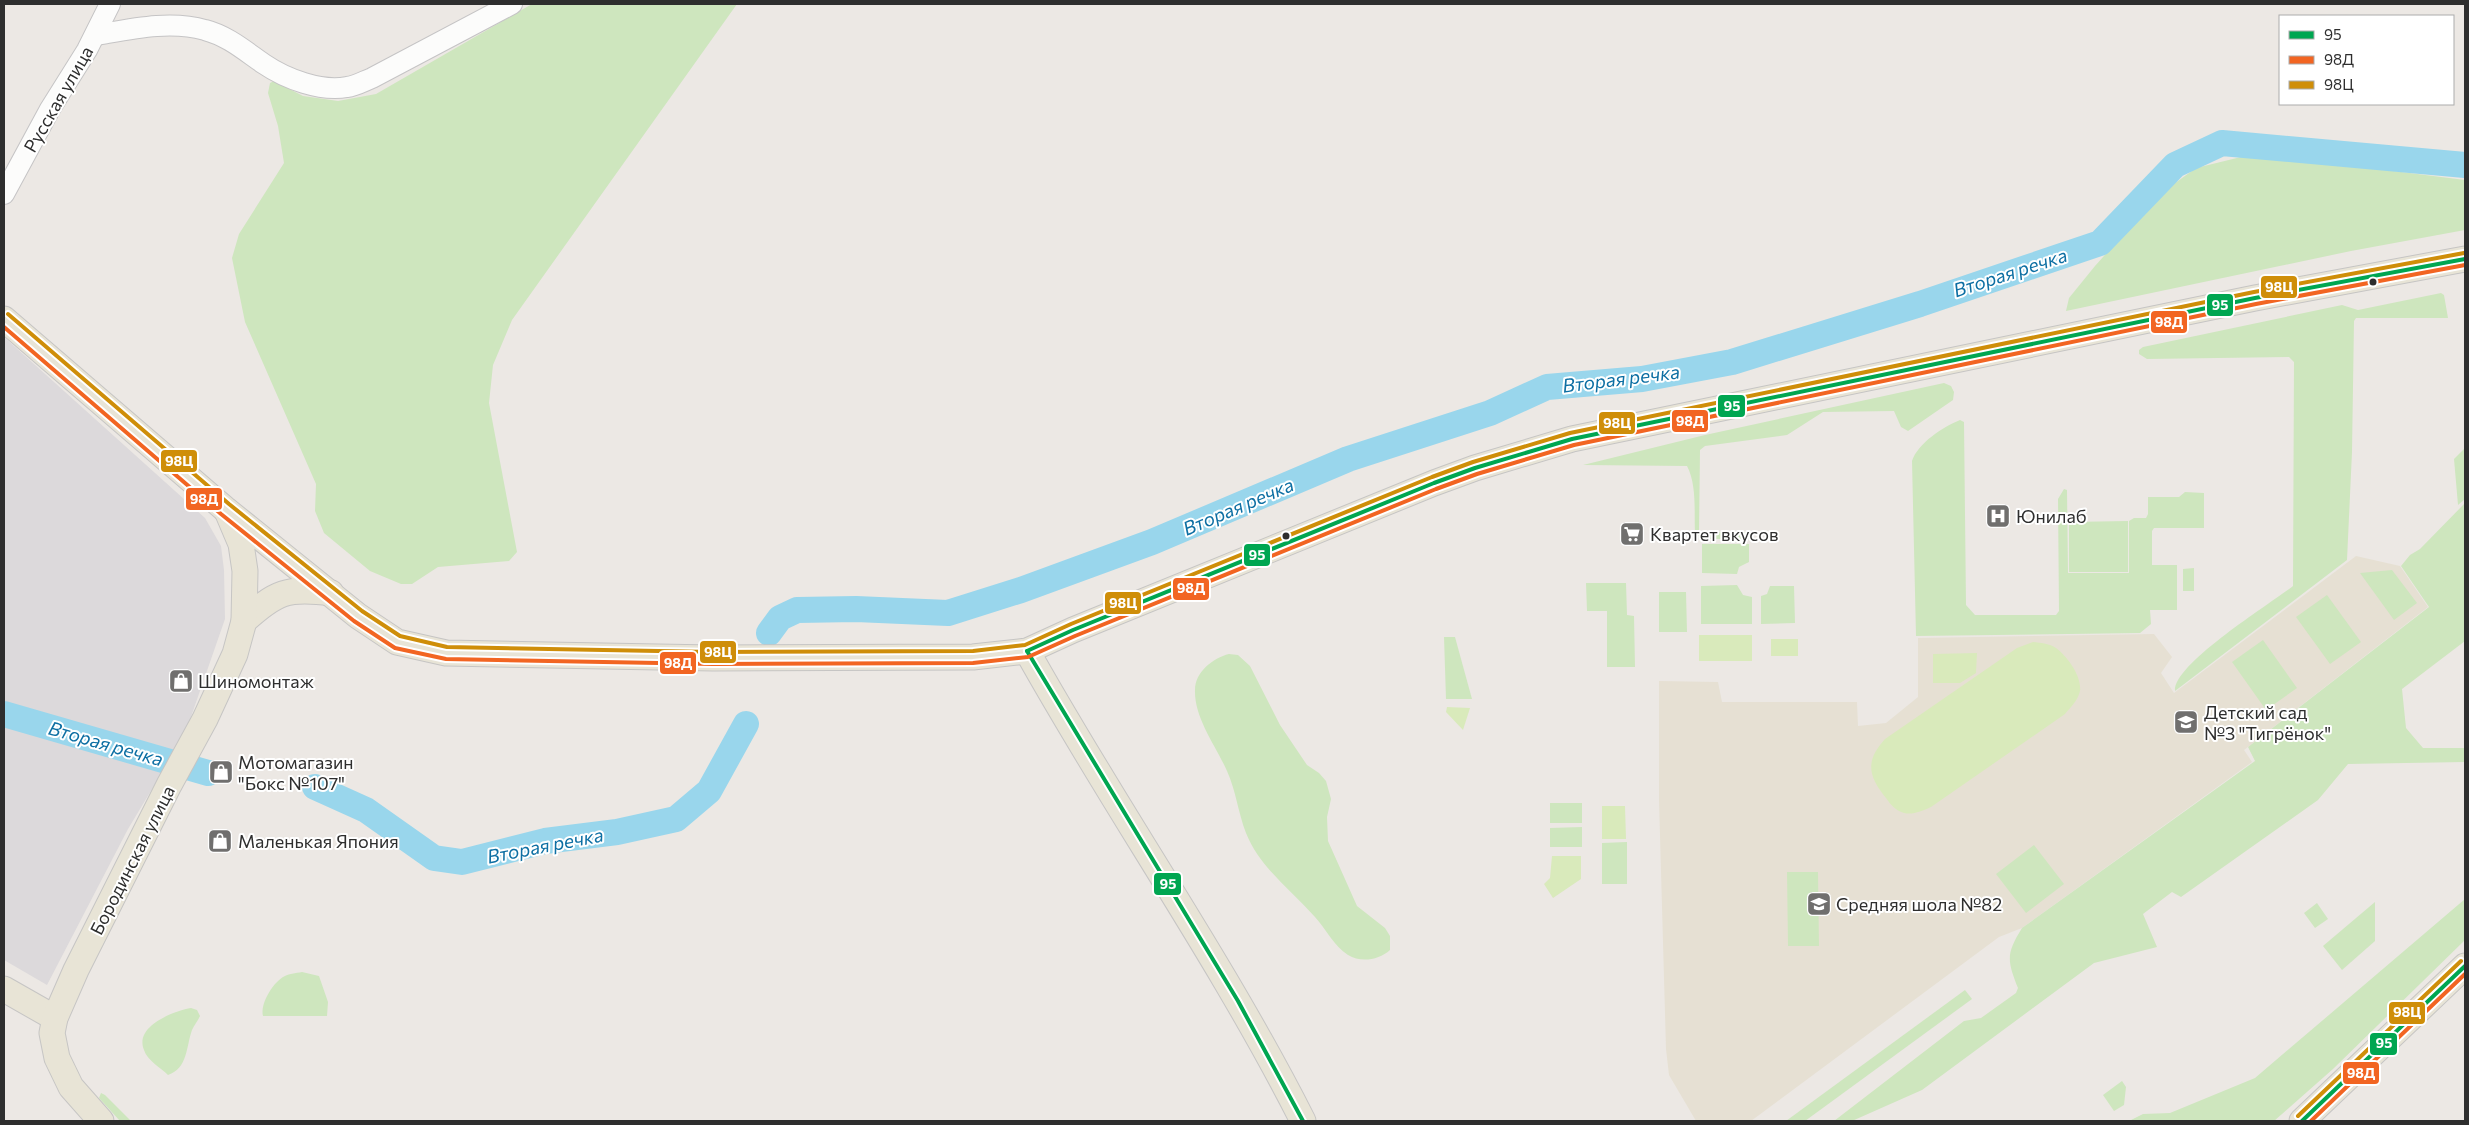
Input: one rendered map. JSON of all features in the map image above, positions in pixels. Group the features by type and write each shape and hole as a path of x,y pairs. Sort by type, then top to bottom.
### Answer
{"main road":[{"path":"4,319 225,509 358,616 397,642 446,653 732,658 973,657 1027,650 1434,483 1475,468 1572,439 2255,298 2465,259"},
{"path":"225,509 241,544 245,571 244,621"},
{"path":"244,621 263,604 284,592 306,589 331,593"},
{"name":"Бородинская улица","path":"88,1121 62,1093 47,1062 41,1035 50,1016 57,992 76,970 230,668 244,621"},
{"path":"1027,650 1078,742 1228,985 1276,1068 1303,1121"},
{"path":"2302,1121 2465,966"},
{"path":"4,990 50,1016"},
{"name":"Бородинская улица","path":"50,1016 57,1058 71,1087 101,1121"}],"street":[{"name":"Русская улица","path":"4,194 50,109 96,35 110,4"},
{"path":"96,35 133,28 183,26 206,30 234,42 267,66 300,81 327,88 348,87 372,78 512,4"}],"shaded area":[{"path":"4,337 205,518 221,546 224,570 225,619 185,734 128,829 47,985 4,960"},
{"name":"Средняя шола №82","path":"2356,556 2400,566 2428,607 2244,750 2252,762 2022,928 1999,937 1751,1121 1696,1121 1669,1075 1666,1049 1659,800 1659,681 1718,682 1722,702 1857,702 1858,726 1886,723 1918,697 1918,638 2154,634 2172,657 2161,673 2174,693"}],"green space":[{"path":"532,4 737,4 512,320 493,365 489,403 517,552 509,561 438,567 412,584 401,584 370,571 324,533 315,511 316,484 245,322 232,258 239,234 284,163 278,126 268,93 270,83 274,81 303,96 338,101 376,94"},
{"path":"2275,156 2465,180 2465,230 2351,251 2066,311 2069,298 2095,266 2137,219 2171,186 2196,168 2241,157"},
{"path":"2441,293 2444,295 2448,318 2356,318 2354,321 2352,452 2347,560 2175,691 2179,679 2189,666 2205,651 2293,586 2294,362 2289,357 2147,359 2139,354 2139,350 2143,347 2342,305 2358,310"},
{"path":"1944,383 1951,386 1954,392 1953,400 1908,431 1901,427 1894,411 1823,412 1787,435 1705,446 1700,450 1699,532 1751,532 1751,539 1702,539 1695,533 1694,490 1687,466 1583,465 1705,435"},
{"path":"1960,420 1964,422 1966,605 1975,615 2056,615 2059,611 2058,499 2064,489 2067,490 2068,573 2129,573 2129,521 2134,518 2146,518 2148,514 2148,497 2179,497 2185,492 2204,493 2204,528 2154,528 2152,531 2152,565 2177,565 2177,610 2150,610 2151,624 2140,633 1916,636 1912,461 1915,454 1932,436"},
{"path":"2465,448 2465,499 2458,505 2454,459"},
{"path":"2465,503 2465,641 2402,689 2406,728 2423,748 2465,748 2465,762 2348,764 2318,800 2181,897 2172,892 2143,914 2157,947 2094,963 1922,1090 1852,1121 1834,1121 1964,1021 1981,1018 2016,993 2018,988 2010,964 2010,957 2013,944 2022,928 2255,761 2248,747 2429,607 2401,566 2410,555 2420,549"},
{"path":"2128,521 2128,572 2069,572 2069,522"},
{"path":"1702,544 1749,544 1749,562 1739,567 1737,574 1702,573"},
{"path":"2194,568 2194,591 2183,591 2183,569"},
{"path":"2392,570 2417,603 2394,620 2360,573"},
{"path":"1586,583 1626,583 1627,615 1634,616 1635,667 1607,667 1607,611 1587,611"},
{"path":"1737,585 1743,595 1752,597 1752,624 1701,624 1701,586"},
{"path":"1770,586 1794,586 1795,623 1761,624 1761,596 1767,594"},
{"path":"1659,592 1686,592 1687,632 1659,632"},
{"path":"2327,595 2361,642 2330,664 2296,617"},
{"path":"1699,635 1752,635 1752,661 1699,661"},
{"path":"1444,637 1455,637 1472,699 1446,699"},
{"path":"1771,639 1798,639 1798,656 1771,656"},
{"path":"2263,640 2297,688 2266,710 2232,662"},
{"path":"2033,642 2047,644 2056,648 2073,667 2079,679 2080,691 2070,709 1931,807 1918,812 1904,813 1893,807 1875,783 1871,768 1874,754 1885,739 2017,648"},
{"path":"1977,653 1976,673 1960,683 1933,683 1933,654"},
{"path":"1229,654 1238,655 1250,666 1280,725 1307,765 1319,773 1326,781 1331,799 1327,817 1328,841 1357,906 1385,928 1390,936 1390,950 1381,956 1364,960 1348,955 1343,951 1315,917 1268,868 1252,846 1243,825 1230,779 1206,732 1196,700 1195,690 1198,677 1211,662"},
{"path":"1447,707 1470,708 1463,730 1446,712"},
{"path":"1550,803 1582,803 1582,823 1550,823"},
{"path":"1602,806 1625,806 1626,839 1602,839"},
{"path":"1582,827 1582,847 1550,847 1550,828"},
{"path":"1627,842 1627,884 1602,884 1602,843"},
{"path":"2034,845 2064,884 2026,913 1996,874"},
{"path":"1552,856 1581,856 1581,879 1553,898 1544,884 1550,878"},
{"path":"1787,872 1818,872 1819,946 1788,946"},
{"path":"2465,899 2465,940 2333,1069 2274,1121 2129,1121 2143,1114 2170,1113 2255,1078"},
{"path":"2375,902 2375,941 2342,970 2323,946"},
{"path":"2317,903 2328,919 2315,928 2304,913"},
{"path":"302,972 319,976 328,1002 327,1016 263,1016 265,1000 275,984 285,976"},
{"path":"1965,990 1972,999 1805,1121 1786,1121"},
{"path":"191,1008 197,1010 200,1016 192,1030 183,1062 175,1072 168,1075 146,1054 142,1041 150,1027 157,1021 175,1012"},
{"path":"2122,1081 2126,1087 2124,1105 2114,1111 2103,1095"},
{"path":"101,1093 131,1121 120,1121 99,1098"}],"waterway":[{"name":"Вторая речка","path":"769,633 780,618 797,610 856,609 948,613 1021,590 1152,542 1348,459 1490,413 1547,387 1642,379 1732,362 1920,304 2100,243 2175,165 2222,143 2465,165"},
{"name":"Вторая речка","path":"4,714 208,773"},
{"name":"Вторая речка","path":"315,787 366,810 434,858 462,862 545,841 617,832 676,819 709,791 746,724"}],"transit line":[{"name":"98Ц","path":"8,314 229,504 362,611 400,636 447,647 713,652 973,651 1025,645 1071,624 1432,477 1473,462 1570,433 2254,292 2464,253"},
{"name":"95","path":"1027,651 1073,630 1434,483 1475,468 1572,439 2255,298 2465,259"},
{"name":"98Д","path":"4,327 221,514 354,621 395,648 446,659 713,664 973,663 1028,657 1075,636 1436,489 1477,474 1574,445 2256,304 2465,265"},
{"name":"95","path":"1027,651 1238,1001 1303,1121"},
{"name":"98Ц","path":"2298,1116 2461,961"},
{"name":"95","path":"2302,1121 2465,966"},
{"name":"98Д","path":"2311,1121 2465,974"}],"place":[{"name":"Юнилаб","path":"1998,516"},
{"name":"Квартет вкусов","path":"1632,534"},
{"name":"Шиномонтаж","path":"181,681"},
{"name":"Детский сад №3 \"Тигрёнок\"","path":"2186,722"},
{"name":"Мотомагазин \"Бокс №107\"","path":"221,772"},
{"name":"Маленькая Япония","path":"220,841"},
{"name":"Средняя шола №82","path":"1819,904"}]}
